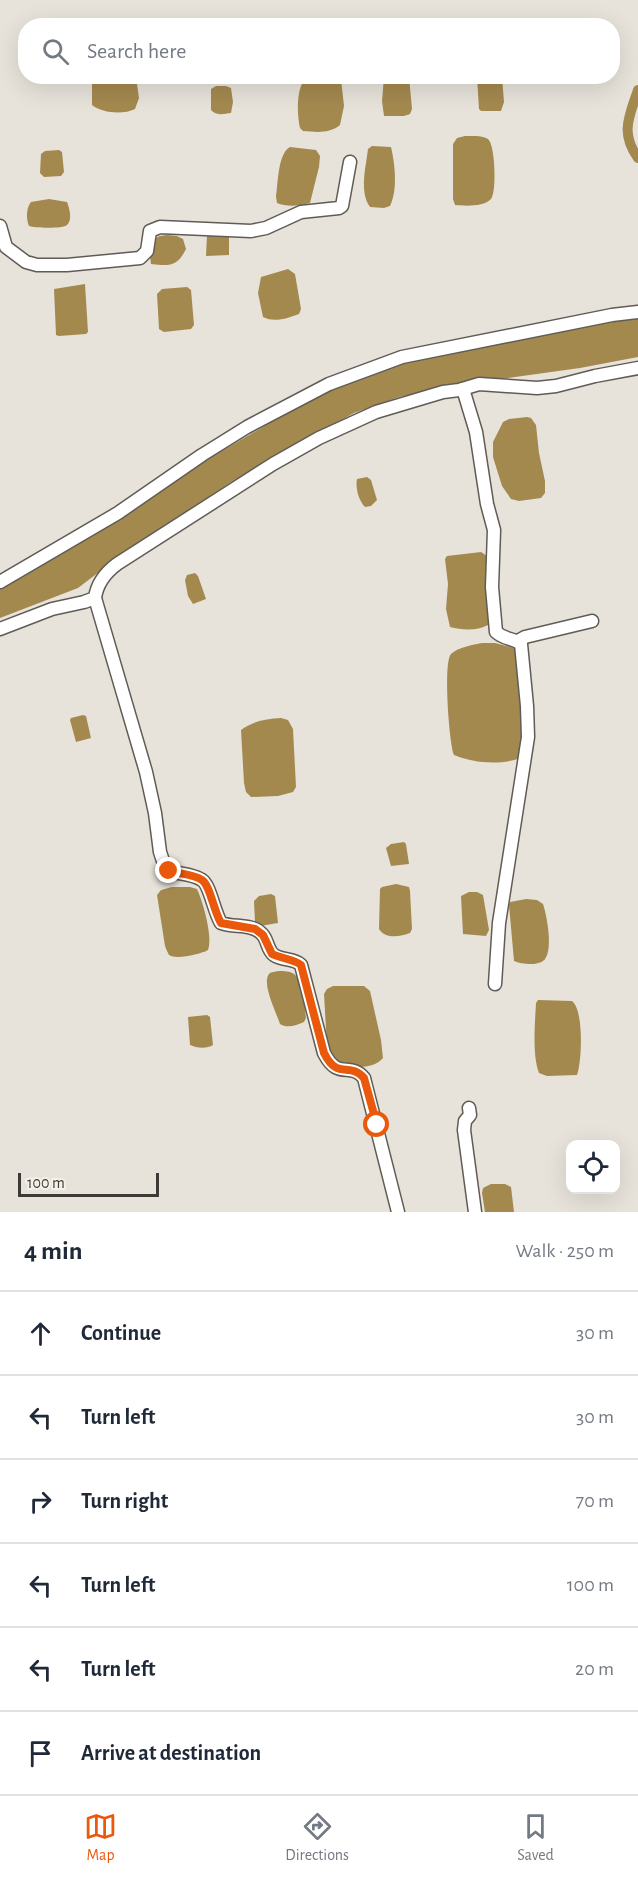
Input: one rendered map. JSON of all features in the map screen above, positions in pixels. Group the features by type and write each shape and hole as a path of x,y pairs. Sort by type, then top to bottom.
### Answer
{"street":[{"path":"0,226 6,247 26,262 37,265 67,265 140,258 147,251 150,231 160,227 251,231 266,228 301,212 339,208 342,206 350,162"},
{"path":"0,582 118,513 247,427 329,384 402,357 612,315 638,312"},
{"path":"398,1212 364,1078 360,1073 335,1068 330,1064 324,1053 301,965 296,961 285,960 272,954 263,935 255,929 221,923 213,907 207,885 201,879 169,871 164,864 146,771 95,598 96,590 107,572 117,564 273,464 350,423 376,412 479,384 556,386 638,368"},
{"path":"463,388 476,432 487,504 495,530 492,587 496,632 503,638 518,641 525,637 592,621"},
{"path":"0,629 52,609 95,598"},
{"path":"495,984 500,923 528,737 521,644 518,641"},
{"path":"469,1107 470,1115 465,1121 465,1130 476,1212"}],"shaded area":[{"path":"92,84 137,84 139,98 135,109 113,112 101,110 92,105"},
{"path":"302,84 342,84 344,106 340,125 327,131 303,131 300,128 298,108"},
{"path":"383,84 410,84 412,109 410,114 384,116"},
{"path":"477,84 503,84 504,102 501,111 481,111"},
{"path":"216,86 231,88 233,102 231,113 218,114 211,110 211,89"},
{"path":"465,136 488,139 494,158 493,195 488,202 479,205 455,205 453,199 453,144 457,138"},
{"path":"372,146 391,147 395,177 394,192 390,206 384,208 370,207 365,194 364,179 368,149"},
{"path":"290,147 316,150 320,156 310,203 293,206 277,203 281,162 286,150"},
{"path":"59,150 62,152 64,172 61,176 44,177 40,173 41,154 45,151"},
{"path":"49,199 67,202 70,213 69,223 55,228 29,226 27,214 31,202"},
{"path":"168,235 183,239 186,249 183,255 172,264 151,264 150,256 154,241 158,237"},
{"path":"207,235 229,235 229,255 206,256"},
{"path":"288,269 295,274 301,309 299,314 277,320 263,317 258,293 261,277"},
{"path":"85,284 88,332 86,334 56,335 54,289"},
{"path":"187,287 191,290 194,325 191,329 164,332 159,329 157,294 162,289"},
{"path":"638,315 638,357 580,368 459,385 399,397 354,413 231,482 124,553 78,588 0,618 0,581 343,380 435,350"},
{"path":"531,418 536,425 545,493 541,498 519,501 511,499 502,486 493,457 493,442 503,422"},
{"path":"367,477 371,480 377,500 371,506 365,507 358,494 357,479"},
{"path":"481,552 487,556 488,561 488,625 469,629 450,627 446,609 448,584 445,559 447,556"},
{"path":"195,573 206,599 193,604 188,596 185,580 187,575"},
{"path":"482,643 495,643 514,648 516,652 523,721 523,735 518,759 486,762 454,755 448,703 449,660 451,654 458,650"},
{"path":"86,716 91,738 76,742 70,720"},
{"path":"281,718 288,720 293,729 296,787 293,792 278,796 251,797 246,792 244,783 241,730 260,721"},
{"path":"404,842 409,864 391,866 386,848 391,844"},
{"path":"396,884 409,887 412,929 410,933 393,936 379,929 380,889"},
{"path":"172,887 197,889 208,928 208,950 183,957 169,955 165,946 157,895 161,890"},
{"path":"469,892 483,895 489,930 486,936 463,934 461,896"},
{"path":"271,894 275,896 278,923 260,926 255,922 254,901 259,896"},
{"path":"526,899 537,900 543,904 548,925 549,943 546,957 536,964 514,961 509,905 510,902"},
{"path":"287,971 297,977 303,994 306,1018 304,1022 289,1026 280,1024 267,983 270,973"},
{"path":"333,986 364,986 370,991 383,1058 373,1065 360,1067 334,1063 327,1046 324,994"},
{"path":"538,1000 572,1001 576,1006 581,1036 577,1075 547,1076 539,1073 534,1039"},
{"path":"207,1015 210,1017 213,1045 202,1048 190,1045 188,1017"},
{"path":"491,1184 505,1184 511,1187 514,1212 485,1212 483,1188"}],"waterway":[{"path":"638,90 628,125 629,141 638,158"}],"route":[{"path":"169,871 201,879 207,885 216,916 221,923 255,929 263,935 272,954 285,960 296,961 301,965 324,1053 335,1068 360,1073 364,1078 377,1125"}]}
